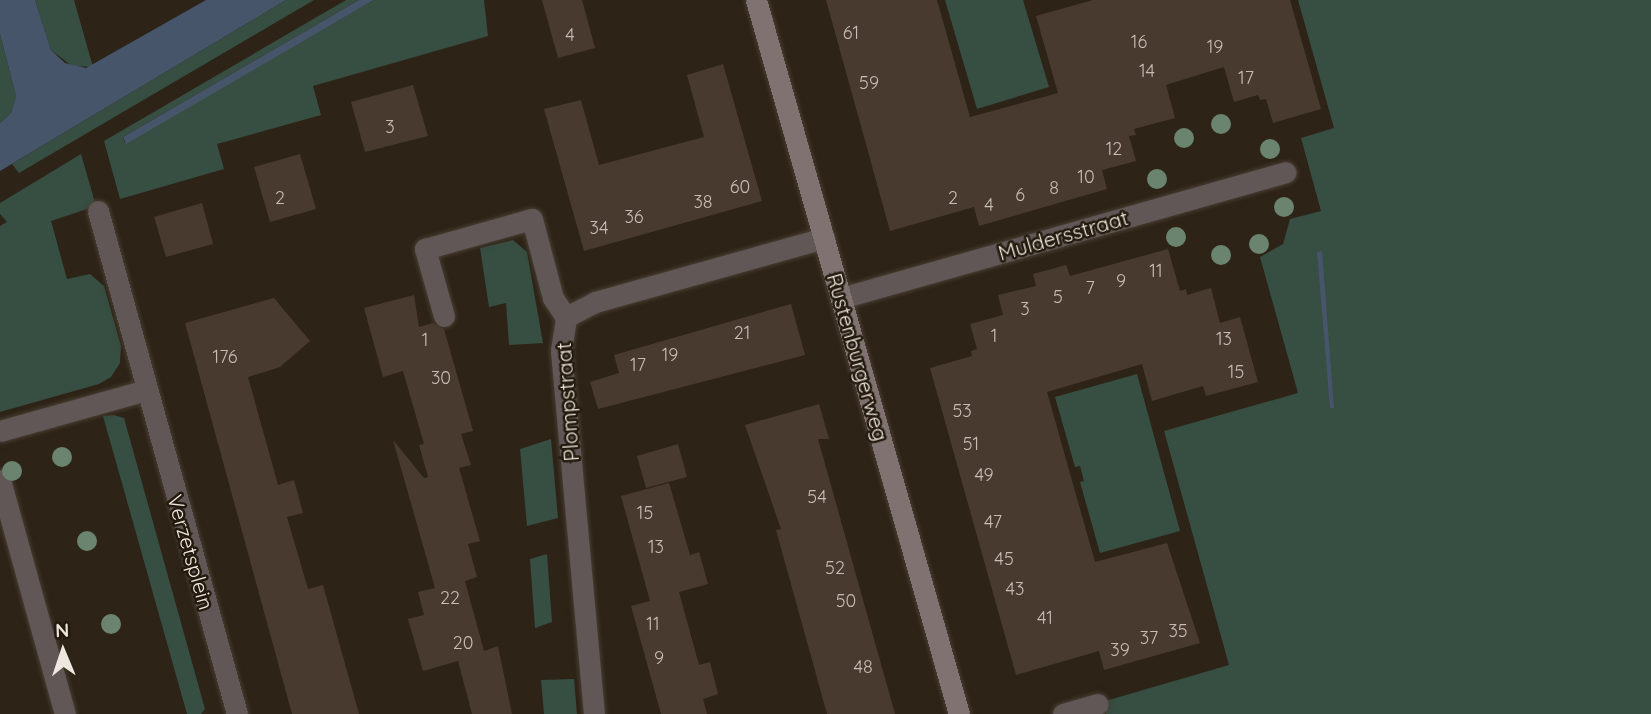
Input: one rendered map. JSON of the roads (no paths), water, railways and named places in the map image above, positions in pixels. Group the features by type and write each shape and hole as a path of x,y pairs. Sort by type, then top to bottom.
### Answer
{"street":[{"name":"Rustenburgerweg","path":"757,0 959,714"},
{"name":"Muldersstraat","path":"841,298 1285,172"},
{"name":"Verzetsplein","path":"99,211 236,714"},
{"path":"444,316 425,249 532,219 553,298 566,317"},
{"name":"Plompstraat","path":"594,714 561,351 566,317 595,302 824,238"},
{"path":"0,431 146,390"},
{"path":"0,480 65,714"},
{"path":"1063,714 1098,704"}],"water":[{"path":"0,0 35,0 51,50 65,63 86,68 206,0 286,0 0,171 0,123 11,113 16,96 0,34"},
{"path":"359,0 374,0 126,144 123,137"},
{"path":"1322,251 1334,408 1330,408 1317,252"}]}
